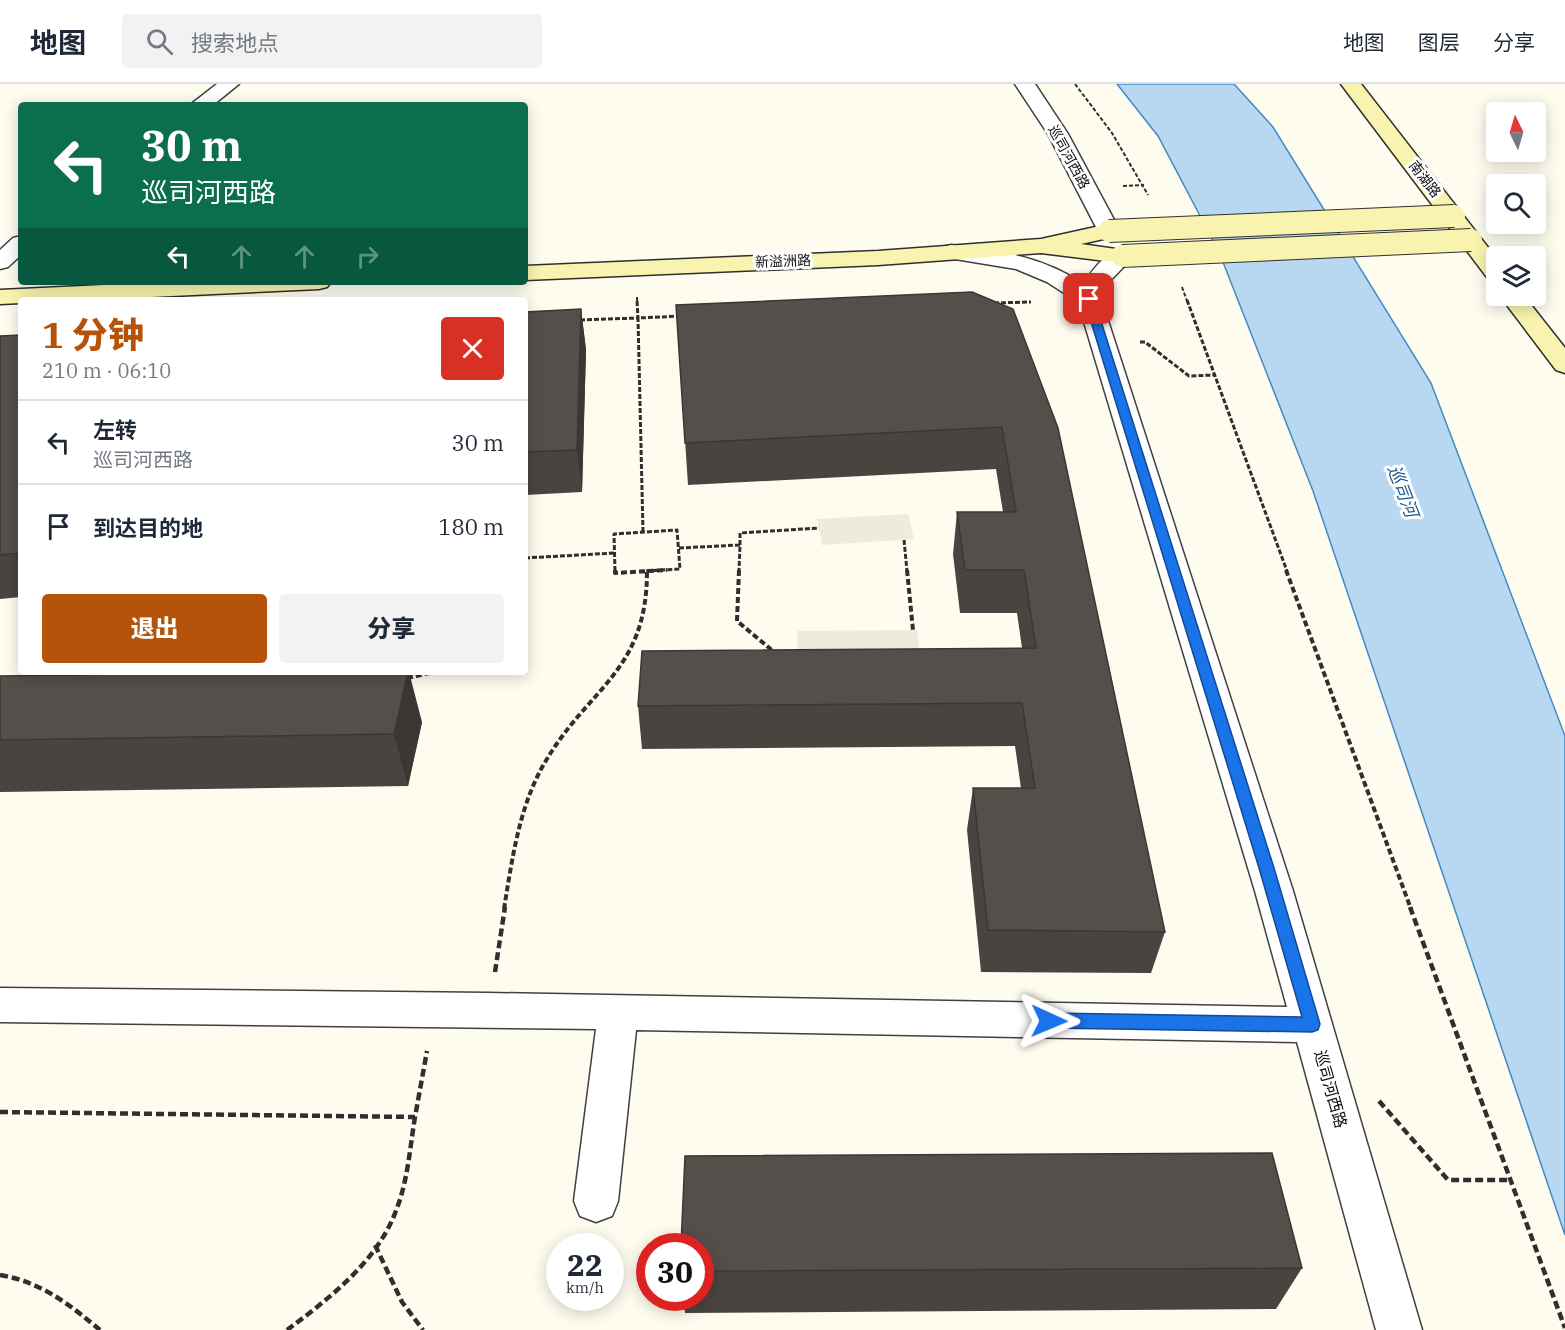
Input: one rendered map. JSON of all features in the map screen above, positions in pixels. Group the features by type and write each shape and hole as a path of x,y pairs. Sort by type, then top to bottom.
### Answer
{"street":[{"path":"204,102 229,84"},
{"name":"巡司河西路","path":"1025,84 1058,134 1109,231"},
{"name":"南湖路","path":"1351,84 1486,260"},
{"path":"1041,246 1109,231 1454,216"},
{"path":"1041,246 1122,256 1471,240"},
{"path":"0,262 18,246"},
{"name":"新溢洲路","path":"528,273 1041,246"},
{"path":"951,252 995,257 1026,264 1053,274 1089,299 1092,287 1101,274 1122,256"},
{"path":"0,297 255,285"},
{"name":"巡司河西路","path":"1089,299 1274,891 1399,1330"},
{"path":"1520,306 1565,365"},
{"path":"0,1005 488,1010 1312,1024"},
{"path":"596,1201 618,1013"}],"path":[{"path":"1075,84 1112,133 1150,200"},
{"path":"1178,276 1565,1328"},
{"path":"982,304 1089,299"},
{"path":"570,321 686,316"},
{"path":"638,318 643,532"},
{"path":"1103,342 1145,342 1190,376 1214,375"},
{"path":"785,651 773,651 737,621 740,533 819,528"},
{"path":"677,530 680,569 615,573 614,534 643,532 677,530"},
{"path":"904,540 913,630"},
{"path":"679,548 740,545"},
{"path":"528,558 615,553"},
{"path":"488,1010 512,871 534,784 562,736 632,649 645,614 647,571"},
{"path":"401,679 420,675"},
{"path":"287,1330 337,1291 392,1220 401,1194 435,1011"},
{"path":"1334,1099 1380,1101 1448,1180 1511,1180"},
{"path":"0,1112 415,1117"},
{"path":"375,1244 402,1302 423,1330"},
{"path":"0,1275 22,1278 47,1288 68,1302 100,1330"}],"shaded area":[{"path":"908,514 914,539 822,545 817,519"},
{"path":"917,630 921,661 798,663 797,631"}],"water":[{"name":"巡司河","path":"1117,84 1234,84 1273,127 1431,383 1565,736 1565,1235 1313,491 1219,252 1158,136"}],"building":[{"path":"972,292 1013,309 1058,428 1165,932 988,930 973,788 1035,788 1022,703 638,706 642,651 1036,648 1024,570 965,570 957,512 1016,512 1002,427 685,443 676,305"},
{"path":"581,309 577,450 528,452 528,312"},
{"path":"18,335 18,553 0,555 0,336"},
{"path":"407,675 394,734 0,740 0,676"},
{"path":"1272,1153 1302,1268 714,1271 714,1233 682,1233 685,1156"}],"route":[{"path":"1049,1021 1312,1024 1267,868 1089,299"}]}
